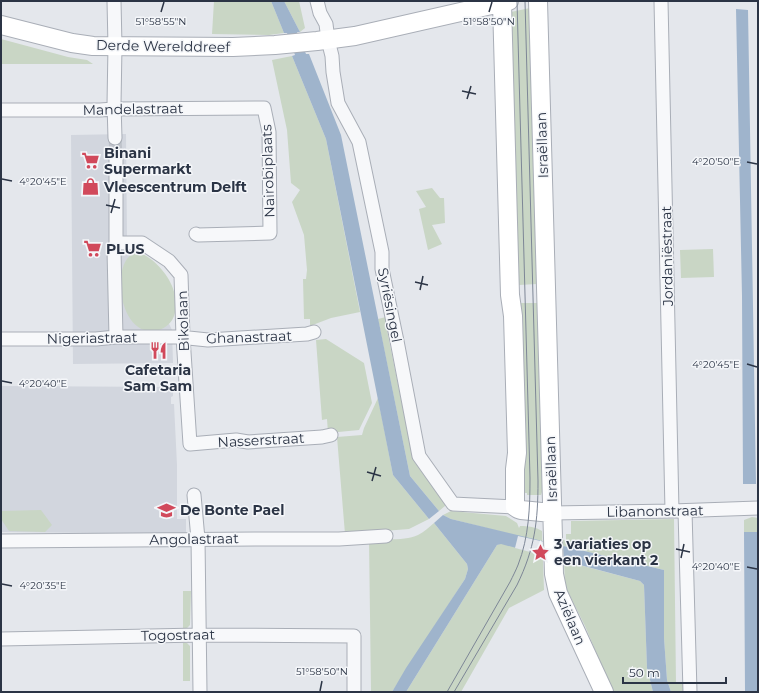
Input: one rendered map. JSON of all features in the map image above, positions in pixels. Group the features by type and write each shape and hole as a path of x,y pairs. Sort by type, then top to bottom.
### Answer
{"street":[{"path":"114,1 115,138"},
{"path":"317,1 320,13 326,24 328,40"},
{"name":"Israëllaan","path":"515,507 521,510 552,513 538,1"},
{"name":"Jordaniëstraat","path":"661,1 679,511 690,692"},
{"path":"504,2 510,295 513,316 517,453 515,469 515,507"},
{"name":"Derde Werelddreef","path":"1,25 93,46 233,47 328,40 383,30 504,2"},
{"name":"Syriësingel","path":"328,40 332,56 338,103 359,142 382,252 382,269 419,456 453,504 515,507"},
{"name":"Mandelastraat","path":"1,110 264,108"},
{"name":"Nairobiplaats","path":"196,234 270,233 269,132 264,108"},
{"path":"116,156 116,243 114,250 116,337"},
{"name":"Bikolaan","path":"116,243 142,243 169,261 181,275 183,337 190,444"},
{"name":"Ghanastraat","path":"183,337 208,340 307,334 314,332"},
{"name":"Nigeriastraat","path":"1,339 183,337"},
{"name":"Nasserstraat","path":"190,444 236,440 248,442 322,437 331,435"},
{"path":"194,495 198,539 200,692"},
{"name":"Libanonstraat","path":"552,513 758,508"},
{"name":"Aziëlaan","path":"552,513 554,574 558,593 604,692"},
{"name":"Angolastraat","path":"1,541 339,539 386,536"},
{"name":"Togostraat","path":"1,639 199,635 354,636 354,692"}],"shaded area":[{"path":"126,134 127,236 172,330 173,363 73,364 71,135"},
{"path":"1,386 173,387 171,404 174,404 177,465 177,519 186,519 186,534 1,532"}],"green space":[{"path":"214,1 271,1 284,33 269,35 212,34"},
{"path":"284,1 299,1 305,28 300,32"},
{"path":"530,8 537,284 519,285 511,12"},
{"path":"1,39 68,57 87,60 93,64 1,64"},
{"path":"292,56 326,139 360,312 331,318 310,326 310,319 304,319 303,279 306,279 307,270 304,235 292,202 300,190 291,183 287,130 272,60"},
{"path":"432,188 440,198 444,198 445,223 432,225 442,244 428,250 419,209 426,207 416,191"},
{"path":"713,249 714,277 681,278 680,250"},
{"path":"135,253 146,256 158,265 172,285 176,300 174,316 164,328 159,330 145,330 135,324 127,313 122,299 122,270 127,259"},
{"path":"519,303 538,303 545,492 542,492 541,495 527,495 527,493 521,493"},
{"path":"386,317 387,330 413,459 445,504 445,506 439,511 410,476 378,319"},
{"path":"326,339 364,363 372,403 359,430 328,433 327,419 322,420 316,340"},
{"path":"378,398 393,475 429,519 409,529 345,534 337,437 362,435"},
{"path":"41,510 52,525 45,532 9,531 1,519 1,511"},
{"path":"451,511 506,516 517,523 519,528 520,526 529,527 542,531 544,590 509,608 461,692 406,692 497,545 518,536 451,519 443,515"},
{"path":"752,517 758,518 758,601 757,532 744,532 744,520"},
{"path":"674,519 676,684 687,683 687,692 671,692 667,680 664,638 664,570 563,546 563,540 566,540 566,534 571,534 571,521"},
{"path":"434,523 467,564 468,569 465,579 392,692 371,692 369,539 413,537"},
{"path":"564,561 640,581 644,585 647,668 653,692 613,692 585,626 565,586"},
{"path":"183,591 191,591 190,625 187,628 183,628"},
{"path":"183,643 187,643 190,646 190,681 183,681"}],"water":[{"path":"271,1 284,1 300,32 297,32 306,54 309,54 341,135 410,476 439,511 429,519 393,475 326,139 292,56 295,55 287,33 284,33"},
{"path":"736,9 748,10 756,484 743,484 742,296"},
{"path":"443,515 451,519 664,570 664,638 667,680 671,692 653,692 647,668 644,585 640,581 501,544 497,545 406,692 392,692 406,668 465,579 468,569 467,564 434,523"},
{"path":"744,532 757,532 758,692 745,692"}],"pier":[{"path":"518,536 563,546 564,561 515,548"}],"tunnel":[{"path":"115,138 116,156"}],"tram line":[{"path":"447,692 510,582 522,554 527,533 530,478 517,1"},
{"path":"454,692 517,585 532,546 536,522 538,481 525,1"}],"place":[{"name":"Binani Supermarkt","path":"91,161"},
{"name":"Vleescentrum Delft","path":"91,187"},
{"name":"PLUS","path":"93,249"},
{"name":"Cafetaria Sam Sam","path":"158,350"},
{"name":"De Bonte Pael","path":"167,510"},
{"name":"3 variaties op een vierkant 2","path":"541,552"}]}
